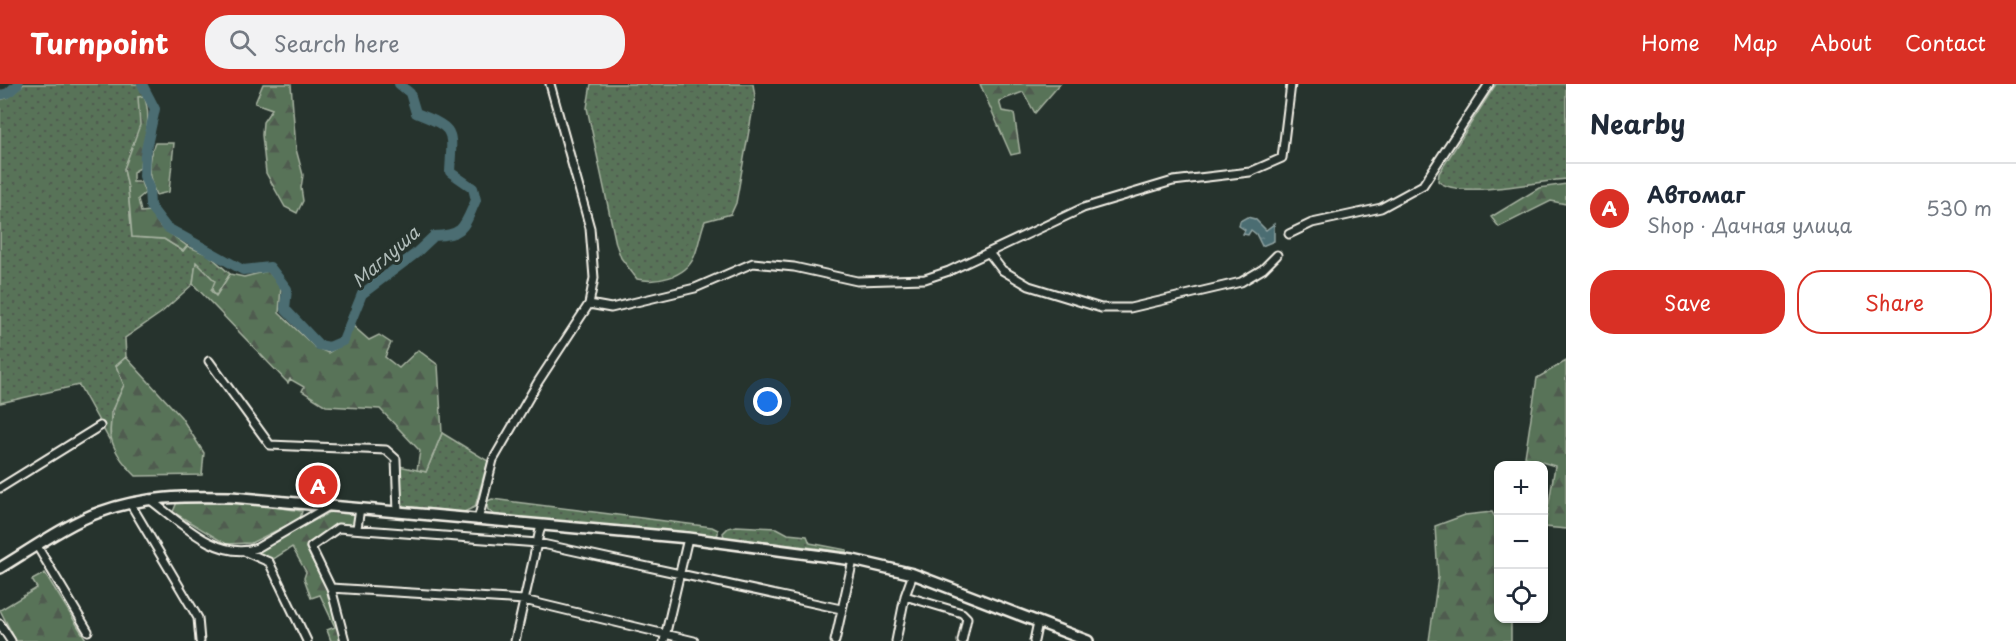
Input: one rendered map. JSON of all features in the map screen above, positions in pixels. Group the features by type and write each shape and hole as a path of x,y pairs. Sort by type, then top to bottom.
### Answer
{"main road":[{"path":"0,568 99,512 130,503 178,496 231,496 688,538 853,560 914,574 1089,641"}],"street":[{"path":"478,520 493,460 538,382 589,304 594,278 590,228 550,84"},
{"path":"589,304 612,308 695,288 753,263 794,267 871,282 925,279 989,253 1083,208 1173,181 1250,172 1282,158 1291,84"},
{"path":"1289,234 1312,223 1381,208 1423,185 1489,84"},
{"path":"989,253 1011,277 1029,286 1101,308 1130,308 1241,282 1263,269 1277,255"},
{"path":"209,361 270,445 386,450 396,459 398,512"},
{"path":"0,488 100,426"},
{"path":"149,500 213,544 230,551 246,552 269,562 307,641"},
{"path":"130,503 198,618 199,640"},
{"path":"246,552 330,506"},
{"path":"357,528 360,508"},
{"path":"515,641 541,525"},
{"path":"345,641 331,588 311,547 338,528 537,543 680,572 841,609"},
{"path":"665,638 688,538"},
{"path":"37,546 88,631"},
{"path":"835,641 853,560"},
{"path":"896,641 905,596 914,574"},
{"path":"331,588 524,600 665,638 694,641"},
{"path":"905,596 962,613 967,618 962,641"},
{"path":"1034,641 1038,622"},
{"path":"0,624 11,641"}],"green space":[{"path":"24,84 138,84 144,96 139,98 141,125 124,169 132,237 164,239 183,251 187,246 209,255 230,274 216,296 196,263 193,284 161,313 125,338 126,357 116,366 124,385 111,412 110,441 79,385 0,403 0,100 9,97"},
{"path":"263,84 291,84 296,149 303,175 301,188 303,201 297,213 285,207 266,173 263,122 272,109 255,103"},
{"path":"591,84 753,84 755,97 736,203 731,214 705,221 694,257 684,270 677,274 653,280 637,279 621,258 587,108"},
{"path":"980,84 1060,84 1035,113 1023,92 999,101 1002,111 1014,113 1020,153 1011,155"},
{"path":"1496,84 1566,84 1566,179 1480,189 1463,189 1438,181 1439,173"},
{"path":"144,96 148,115 147,124 140,168 133,172 133,182 141,182 145,193 138,199 141,212 150,211 160,226 187,246 183,251 164,239 132,237 124,169 140,125 138,97"},
{"path":"155,143 174,143 169,192 156,195 149,169 150,156"},
{"path":"1566,184 1566,204 1551,201 1499,227 1491,217 1539,188"},
{"path":"196,262 215,281 211,291 216,296 230,274 244,277 268,271 281,287 279,313 315,347 328,353 345,343 353,326 369,340 379,335 391,343 385,357 399,368 418,350 438,365 442,433 426,472 417,470 420,451 380,409 326,406 302,391 304,387 290,379 288,383 193,284"},
{"path":"126,357 181,417 204,453 202,475 136,476 125,465 110,434 113,412 124,385 116,366"},
{"path":"1566,361 1566,529 1548,527 1548,509 1555,466 1548,464 1548,461 1525,457 1537,378"},
{"path":"442,433 488,461 475,507 464,512 402,506 399,466 426,472"},
{"path":"492,499 712,527 718,530 718,534 714,538 498,517 488,510 486,502"},
{"path":"177,502 239,502 302,511 300,519 251,543 226,544 173,512"},
{"path":"330,512 355,513 354,524 335,526 306,548 327,589 343,641 331,641 327,630 335,627 320,595 311,598 304,578 306,572 292,547 272,560 256,552"},
{"path":"1492,512 1494,515 1494,623 1511,623 1511,641 1429,641 1438,577 1435,526 1465,515"},
{"path":"736,526 777,528 788,534 807,536 810,543 847,550 847,552 724,537 723,533 728,528"},
{"path":"45,573 87,641 16,641 0,610 37,588 32,580"}],"water":[{"path":"1247,217 1255,219 1266,230 1274,224 1274,241 1262,246 1256,234 1251,230 1248,235 1243,234 1245,230 1239,226 1240,221"}],"waterway":[{"name":"Маглуша","path":"0,95 8,93 18,84"},
{"name":"Маглуша","path":"142,84 155,109 145,154 144,176 149,188 150,206 166,227 243,270 270,267 287,289 285,309 319,345 329,347 343,341 362,294 415,254 434,236 458,231 466,223 476,200 473,188 450,172 451,139 449,133 439,123 416,113 410,93 399,84"}],"place":[{"name":"Автомаг","path":"318,485"}]}
